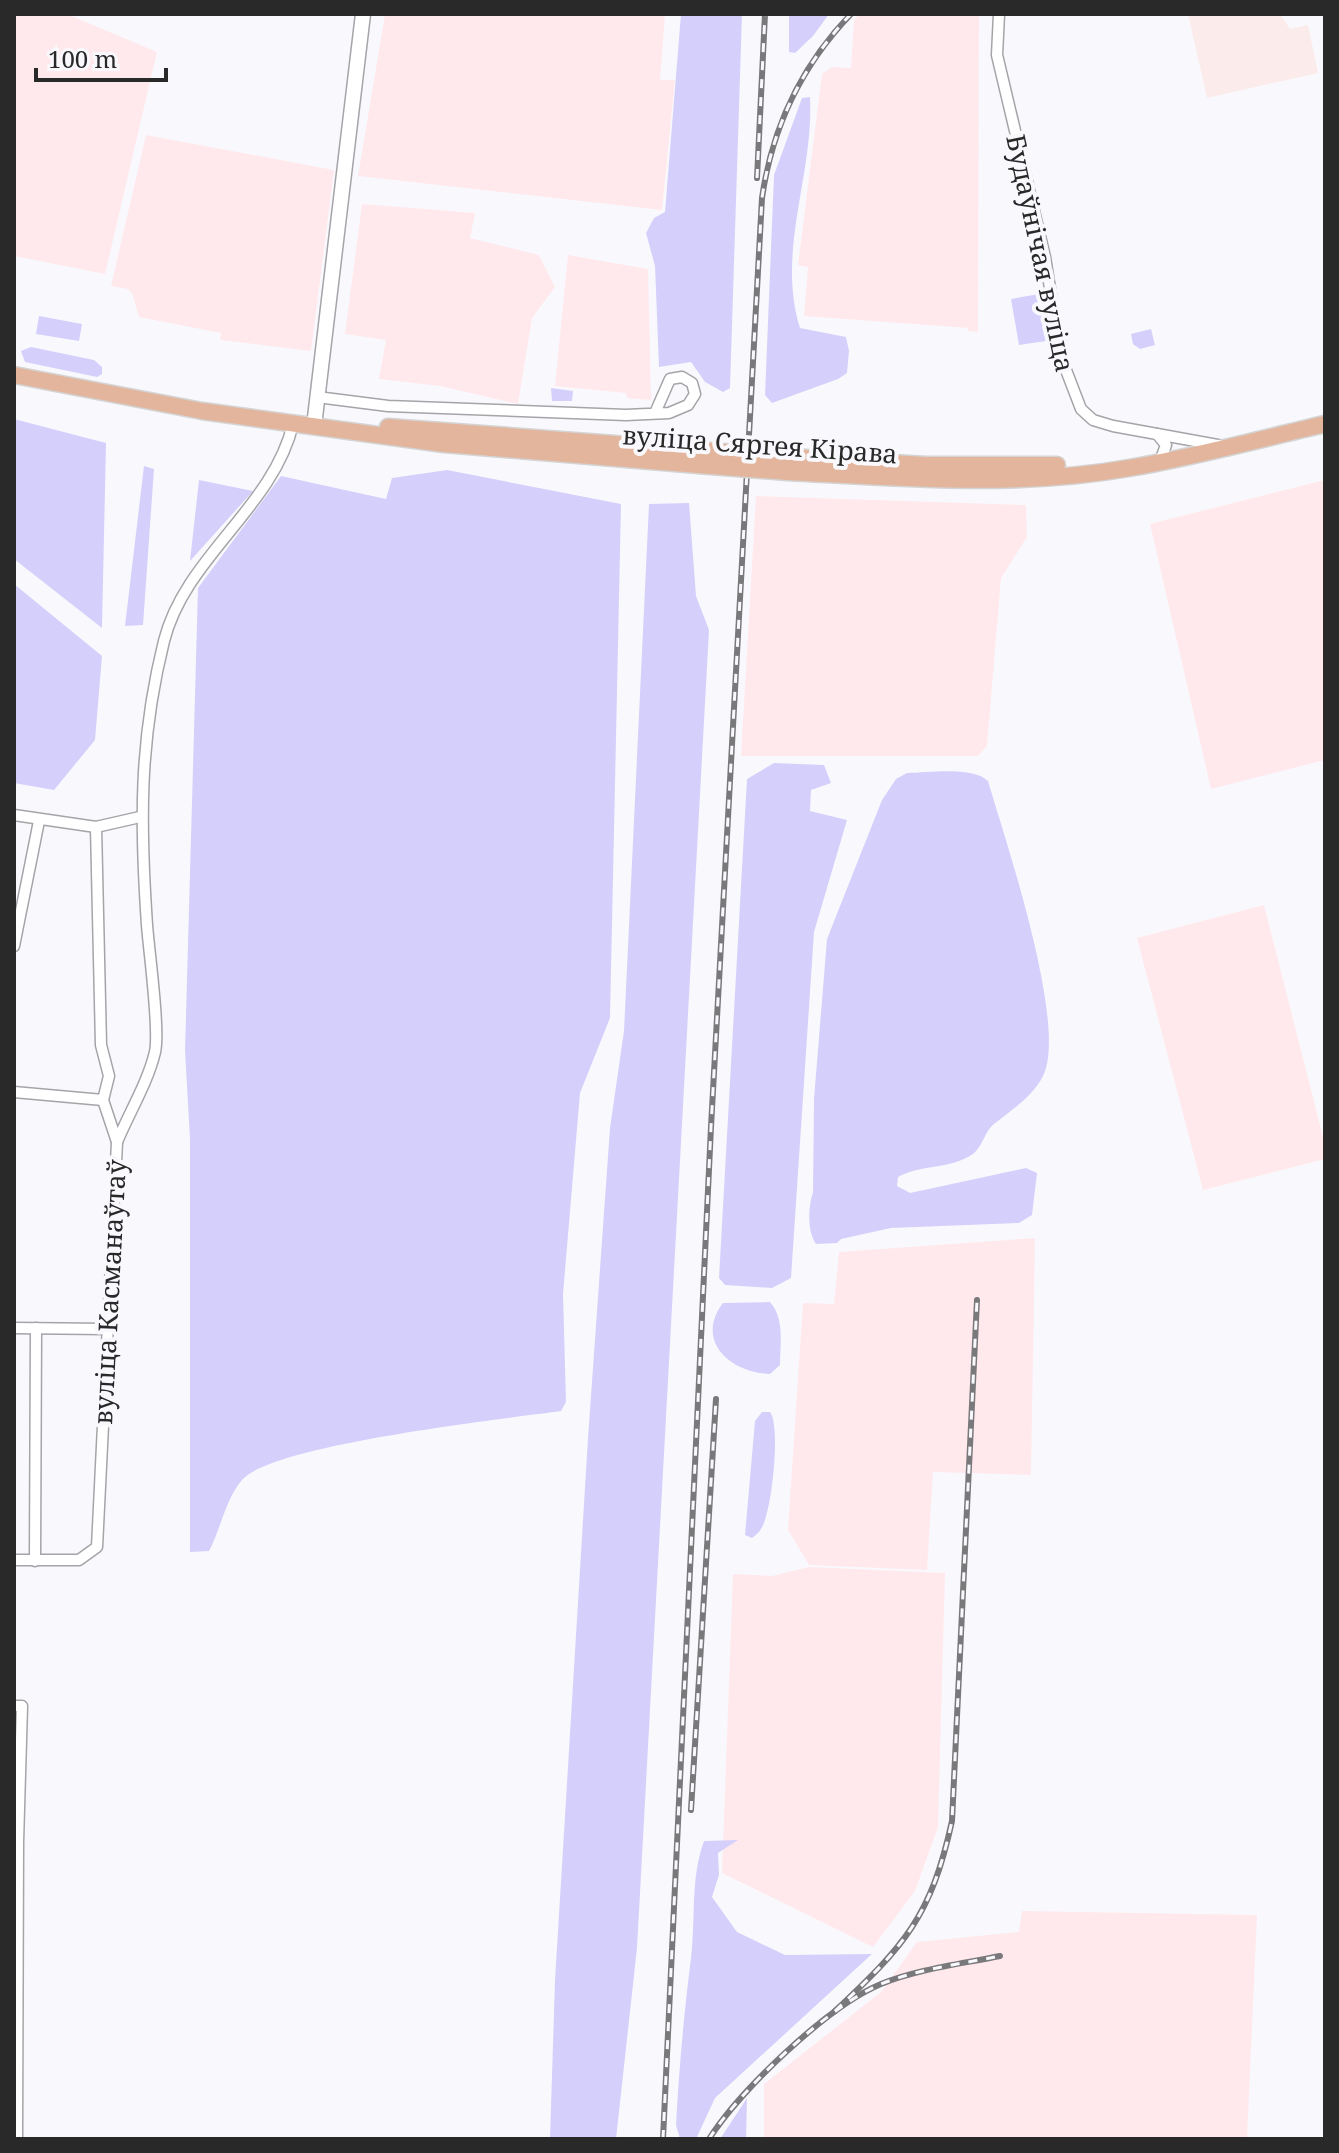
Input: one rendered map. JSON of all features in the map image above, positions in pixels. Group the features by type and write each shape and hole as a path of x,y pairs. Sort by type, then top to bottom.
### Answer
{"main road":[{"name":"вуліца Сяргея Кірава","path":"14,375 109,396 444,444 697,458 899,478 1023,478 1128,469 1200,447"},
{"name":"вуліца Сяргея Кірава","path":"789,465 1016,467 1162,456 1200,447 1229,447 1325,424"}],"street":[{"path":"314,426 363,14"},
{"name":"Будаўнічая вуліца","path":"999,14 997,55 1045,257 1069,385 1081,409 1093,420 1200,447"},
{"path":"317,397 388,406 655,413"},
{"path":"117,1142 156,1051 140,817 146,726 174,609 255,501 287,449 293,424"},
{"path":"1157,434 1166,445 1162,456"},
{"path":"14,815 96,827 140,817"},
{"path":"14,946 39,821"},
{"name":"вуліца Касманаўтаў","path":"35,1561 79,1560 97,1547 117,1142 103,1100 109,1076 101,1045 96,827"},
{"path":"14,1092 103,1100"},
{"path":"14,1328 106,1329"},
{"path":"14,1560 35,1561 36,1328"},
{"path":"16,2134 18,1706"}],"shaded area":[{"path":"14,14 67,14 157,52 105,274 14,256"},
{"path":"385,14 665,14 660,80 675,80 662,210 358,176"},
{"path":"681,14 742,14 730,388 723,392 705,382 691,362 659,367 655,266 646,233 654,218 665,212"},
{"path":"789,14 829,14 795,53 789,52"},
{"path":"860,14 979,14 978,332 968,331 968,328 804,316 808,267 798,265 822,74 832,67 851,68 854,20"},
{"path":"1188,14 1280,14 1290,29 1308,25 1318,73 1207,98"},
{"path":"810,97 807,155 794,242 794,299 800,328 846,337 849,351 847,373 772,403 765,395 774,175 802,98"},
{"path":"146,135 334,170 311,351 220,340 221,333 139,317 132,293 128,289 111,286"},
{"path":"362,204 475,213 470,238 539,255 555,287 532,318 518,404 440,386 379,379 386,340 345,334"},
{"path":"568,255 648,269 651,400 627,398 626,393 555,386"},
{"path":"1039,294 1046,341 1019,345 1011,299"},
{"path":"39,316 82,324 79,341 36,334"},
{"path":"1151,329 1155,345 1140,349 1133,344 1131,334"},
{"path":"31,347 94,360 102,367 102,374 97,377 25,362 21,351"},
{"path":"551,388 573,391 572,401 552,401"},
{"path":"14,419 106,443 102,628 14,559"},
{"path":"144,466 154,469 143,625 125,626"},
{"path":"447,470 621,504 610,1018 580,1093 563,1294 566,1402 561,1411 343,1444 264,1466 237,1486 209,1551 190,1552 190,1139 185,1051 198,588 281,476 386,499 392,478"},
{"path":"199,480 253,491 190,561"},
{"path":"1325,480 1325,760 1211,789 1150,524"},
{"path":"756,496 1026,505 1027,537 1001,578 987,746 978,756 741,756"},
{"path":"689,503 696,596 709,630 637,1948 616,2139 550,2139 555,1980 588,1438 610,1128 624,1031 649,504"},
{"path":"14,584 102,656 95,740 54,790 14,783"},
{"path":"774,763 824,765 831,783 811,790 810,811 847,820 814,932 791,1278 772,1288 725,1285 719,1278 747,779"},
{"path":"907,773 972,773 988,781 1020,888 1042,978 1048,1020 1048,1054 1037,1085 990,1128 973,1154 951,1164 906,1173 898,1177 897,1186 910,1193 1026,1168 1037,1173 1032,1215 1019,1223 891,1228 841,1239 837,1243 816,1244 809,1212 813,1192 814,1099 827,939 882,800 896,779"},
{"path":"1264,905 1325,1145 1325,1159 1203,1190 1137,938"},
{"path":"1035,1238 1031,1475 933,1472 927,1570 809,1565 788,1530 803,1303 834,1304 839,1252"},
{"path":"770,1302 778,1316 781,1340 780,1365 770,1374 742,1368 730,1361 715,1342 713,1330 715,1317 723,1303"},
{"path":"762,1412 770,1412 773,1420 774,1470 765,1520 752,1538 745,1535 755,1421"},
{"path":"809,1567 945,1573 938,1827 915,1891 873,1947 722,1873 733,1574 772,1576"},
{"path":"738,1840 718,1853 719,1875 712,1897 737,1932 785,1955 872,1954 715,2098 696,2139 680,2139 676,2125 677,2104 697,1870 704,1841"},
{"path":"1022,1911 1257,1915 1247,2139 764,2139 764,2084 881,1992 917,1942 1019,1932"},
{"path":"747,2098 746,2139 720,2139"}],"railway":[{"path":"757,178 765,14"},
{"path":"663,2139 711,1127 762,198 773,147 792,99 818,54 851,14"},
{"path":"835,2011 880,1967 912,1927 935,1882 952,1821 977,1300"},
{"path":"691,1810 716,1399"},
{"path":"709,2139 742,2097 787,2051 860,1995 910,1974 1000,1956"}]}
